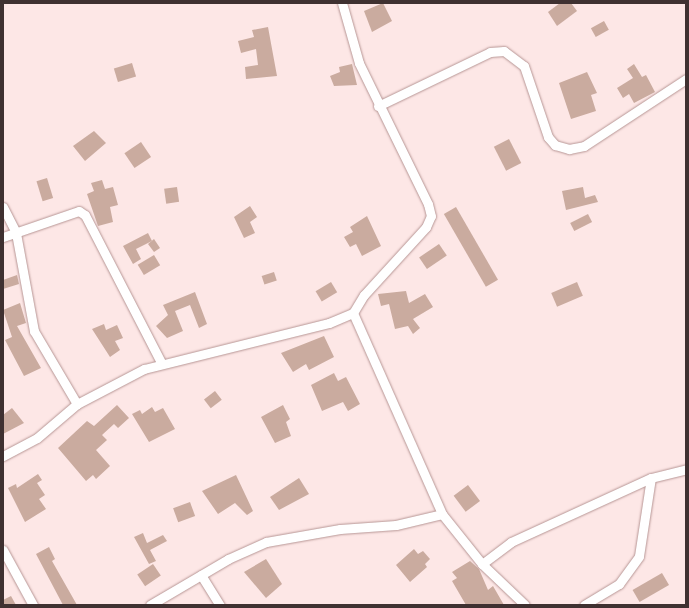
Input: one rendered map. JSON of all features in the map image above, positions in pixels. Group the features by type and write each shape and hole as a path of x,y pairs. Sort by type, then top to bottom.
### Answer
{"street":[{"path":"342,3 358,63 431,216 426,227 358,302 353,313 442,514 482,564 525,605"},
{"path":"378,106 490,52 504,51 524,66 548,137 555,145 569,149 584,146 686,79"},
{"path":"3,207 16,234 34,330 77,404"},
{"path":"3,237 16,234 66,213 79,211 85,215 161,362"},
{"path":"3,456 37,438 77,404 161,362 199,357 353,313"},
{"path":"482,564 511,542 651,478 686,469"},
{"path":"584,605 619,584 639,556 651,478"},
{"path":"150,605 245,550 266,542 340,530 403,524 442,514"},
{"path":"3,550 33,605"},
{"path":"201,575 220,605"}],"building":[{"path":"383,3 392,21 372,32 364,11"},
{"path":"560,3 571,3 577,11 557,26 548,12"},
{"path":"604,21 609,30 596,37 591,28"},
{"path":"268,27 277,76 246,79 245,67 258,65 256,49 241,53 238,41 254,37 252,30"},
{"path":"132,63 136,76 118,82 114,69"},
{"path":"352,64 357,85 334,86 330,76 340,72 339,67"},
{"path":"634,64 642,77 646,75 655,92 634,103 629,94 623,98 617,88 633,78 627,69"},
{"path":"587,72 597,93 591,95 596,111 571,119 559,83"},
{"path":"94,131 106,143 85,161 73,146"},
{"path":"509,139 521,163 506,171 494,147"},
{"path":"141,142 151,157 134,168 124,153"},
{"path":"47,178 53,198 43,201 36,181"},
{"path":"102,180 105,189 113,187 118,205 110,207 113,222 98,226 87,194 94,191 91,183"},
{"path":"177,187 179,202 166,204 164,189"},
{"path":"583,187 585,198 595,195 598,202 566,210 562,191"},
{"path":"250,206 257,217 250,222 255,233 244,238 234,217"},
{"path":"456,207 498,280 486,287 444,214"},
{"path":"588,214 592,222 574,231 570,223"},
{"path":"367,216 381,246 362,256 356,244 350,247 344,237 353,232 350,227"},
{"path":"148,233 152,241 136,249 141,259 133,264 123,246"},
{"path":"154,239 160,248 154,252 148,244"},
{"path":"439,244 447,256 427,269 419,257"},
{"path":"154,255 160,265 144,275 138,265"},
{"path":"274,272 277,281 264,285 262,276"},
{"path":"17,275 19,284 3,289 3,280"},
{"path":"331,282 337,292 322,302 316,291"},
{"path":"577,282 583,296 557,307 551,293"},
{"path":"406,291 409,303 425,294 433,307 413,319 420,328 413,334 408,326 395,329 389,304 381,306 378,294"},
{"path":"195,292 207,324 199,328 190,305 175,311 183,331 167,338 156,326 168,315 163,305"},
{"path":"20,303 26,323 17,326 41,368 24,376 5,340 12,337 3,310"},
{"path":"104,324 106,330 117,325 123,338 115,341 120,350 110,357 92,329"},
{"path":"324,336 334,357 309,370 306,364 293,372 281,353"},
{"path":"334,373 338,381 346,377 360,404 348,411 343,402 322,411 311,385"},
{"path":"215,391 222,400 211,408 204,400"},
{"path":"117,405 129,418 118,428 114,424 102,435 107,440 96,450 110,466 96,479 93,475 86,481 58,448 87,421 94,426"},
{"path":"283,405 290,419 286,422 291,436 275,443 261,417"},
{"path":"152,407 155,412 163,408 175,429 149,442 132,414 140,410 142,414"},
{"path":"12,408 24,423 3,434 3,415"},
{"path":"38,474 42,480 37,483 45,495 39,499 46,509 25,522 8,488 16,484 17,488"},
{"path":"236,475 253,511 247,515 235,503 218,514 202,491"},
{"path":"299,478 309,494 279,510 270,497"},
{"path":"468,485 480,501 466,512 454,496"},
{"path":"190,502 195,516 178,522 173,508"},
{"path":"143,533 147,543 163,535 167,541 150,550 156,561 149,564 134,537"},
{"path":"49,547 55,559 52,561 77,605 63,605 36,554"},
{"path":"414,549 418,554 423,551 430,559 425,564 427,567 410,582 396,565"},
{"path":"266,559 282,584 266,598 244,572"},
{"path":"470,561 479,569 488,590 493,586 504,605 466,605 452,581 457,578 452,572"},
{"path":"153,564 161,576 145,586 137,575"},
{"path":"662,573 669,585 640,602 633,590"},
{"path":"11,596 16,605 3,605 3,600"}]}
